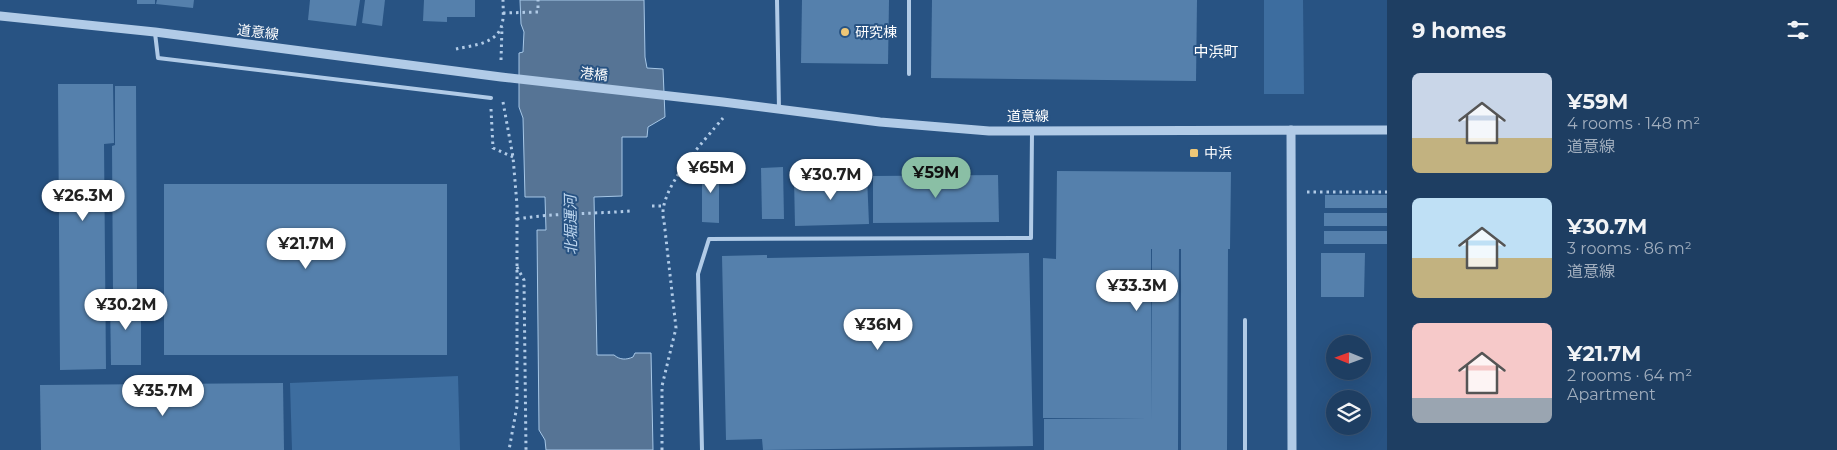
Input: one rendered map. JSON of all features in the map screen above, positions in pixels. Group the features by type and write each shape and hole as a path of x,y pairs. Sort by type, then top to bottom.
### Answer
{"street":[{"name":"道意線","path":"0,16 155,32 512,79"},
{"name":"港橋","path":"512,79 672,96"},
{"name":"道意線","path":"672,96 880,122 989,130 1387,130"},
{"path":"1291,130 1292,450"}],"lane":[{"path":"777,0 779,109"},
{"path":"909,0 909,74"},
{"path":"155,32 158,58 491,98"},
{"path":"702,450 698,274 709,239 1031,238 1032,130"},
{"path":"1245,450 1246,320"}],"path":[{"path":"500,60 503,0"},
{"path":"503,13 538,12 538,0"},
{"path":"456,49 486,42 498,34 502,24"},
{"path":"491,98 493,148 513,157"},
{"path":"502,101 513,157 517,219 517,406 509,450"},
{"path":"662,450 662,386 676,328 664,221 661,213 677,175 735,104"},
{"path":"1307,192 1387,192"},
{"path":"652,206 664,206"},
{"path":"517,219 545,214 594,214 630,211"},
{"path":"517,267 524,280 526,450"}],"shaded area":[{"path":"1264,0 1303,0 1304,94 1264,94"},
{"path":"458,376 460,450 292,450 290,383"}],"water":[{"name":"北堀運河","path":"520,0 644,0 645,57 647,68 663,69 665,117 648,127 647,137 622,137 622,196 594,197 597,355 614,355 625,359 633,357 635,353 651,353 653,450 546,450 545,440 539,430 537,230 546,230 545,197 525,197 523,118 519,107 519,53 523,52 524,32 521,24"}],"building":[{"path":"137,0 155,0 155,4 137,4"},
{"path":"157,0 194,0 193,8 156,4"},
{"path":"310,0 360,0 356,26 308,20"},
{"path":"365,0 385,0 382,26 362,23"},
{"path":"424,0 475,0 475,17 447,17 447,22 423,21"},
{"name":"研究棟","path":"802,0 889,0 888,64 801,63"},
{"path":"932,0 1197,0 1196,81 931,78"},
{"path":"58,84 113,84 114,143 104,144 106,369 60,370"},
{"path":"115,86 136,86 137,292 113,292 112,146 115,145"},
{"path":"702,165 719,165 719,223 702,222"},
{"path":"783,167 784,219 762,219 761,168"},
{"path":"1057,171 1231,172 1230,249 1228,249 1227,450 1181,450 1181,249 1179,249 1178,450 1044,450 1044,419 1147,419 1043,418 1043,258 1056,259","holes":["1151,249 1152,249 1151,419"]},
{"path":"998,175 999,222 873,223 873,176"},
{"path":"867,176 869,224 795,226 794,178"},
{"path":"164,184 447,184 447,355 164,355"},
{"path":"1325,195 1387,195 1387,208 1325,208"},
{"path":"1324,213 1387,213 1387,226 1324,226"},
{"path":"1324,231 1387,231 1387,244 1324,244"},
{"path":"1029,253 1033,446 763,450 762,439 726,440 722,256 767,255 767,258"},
{"path":"1321,253 1365,253 1364,297 1321,297"},
{"path":"110,297 141,297 141,365 111,365"},
{"path":"283,383 284,450 41,450 40,385"}],"place":[{"name":"研究棟","path":"845,32"},
{"name":"中浜","path":"1194,153"}],"district":[{"name":"中浜町","path":"1216,52"}]}
